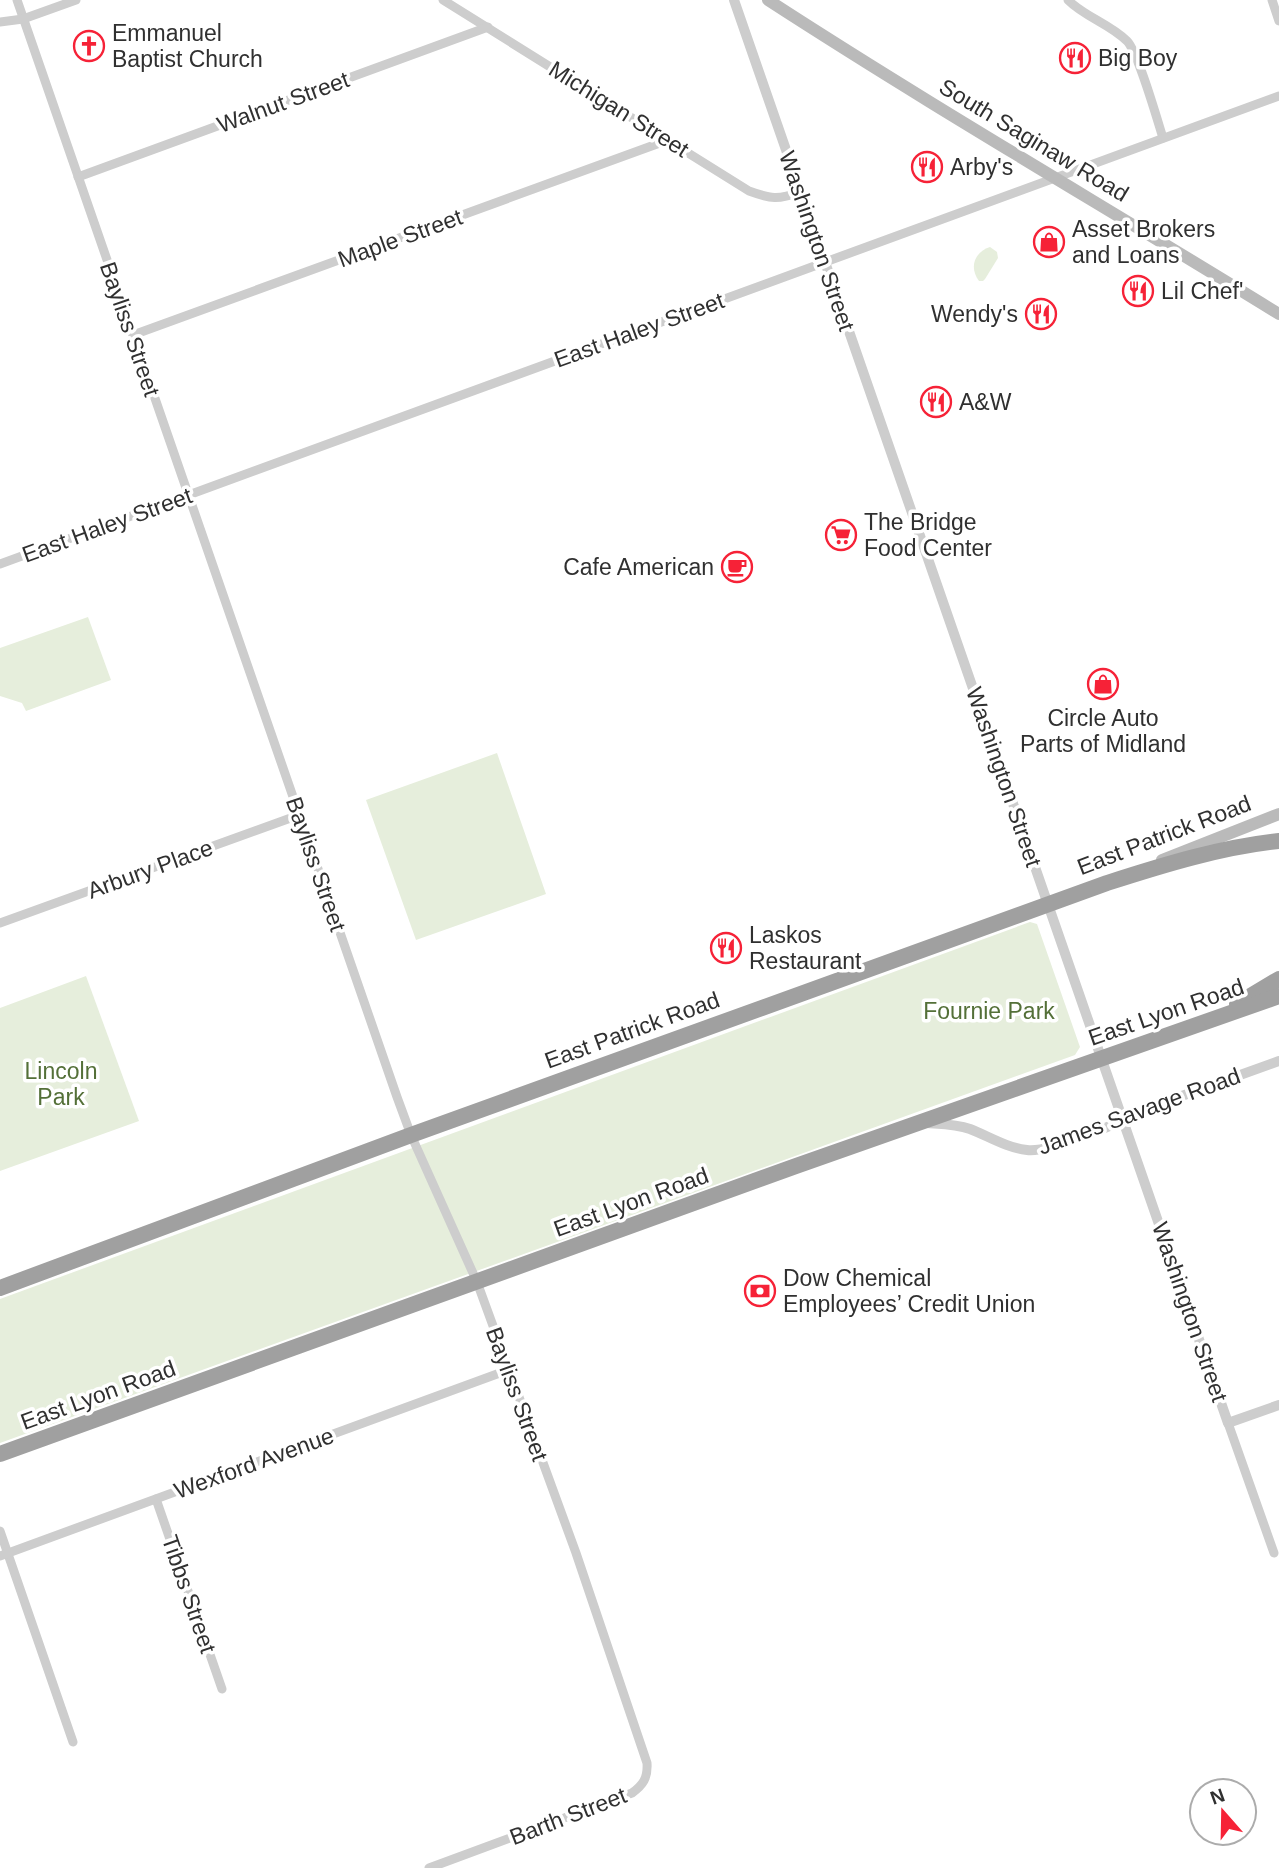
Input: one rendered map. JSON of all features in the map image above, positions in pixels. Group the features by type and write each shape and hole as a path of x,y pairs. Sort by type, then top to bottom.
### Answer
{"highway":[{"path":"1107,883 1235,848 1279,841"},
{"name":"East Patrick Road","path":"0,1288 411,1135 1107,883"},
{"path":"1222,1016 1279,979"},
{"name":"East Lyon Road","path":"0,1454 917,1123 1279,996"}],"main road":[{"name":"South Saginaw Road","path":"768,0 1055,179 1279,314"},
{"name":"East Patrick Road","path":"1107,883 1279,814"}],"street":[{"name":"Bayliss Street","path":"17,0 411,1135 477,1282 576,1553 634,1722"},
{"path":"0,22 23,19 76,0"},
{"name":"Michigan Street","path":"443,0 748,191 766,198 781,199 800,192"},
{"name":"Washington Street","path":"734,0 1274,1553"},
{"path":"1069,0 1075,7 1130,44 1163,138"},
{"path":"1272,0 1279,21"},
{"name":"Walnut Street","path":"78,177 488,27"},
{"name":"East Haley Street","path":"0,564 1279,96"},
{"name":"Maple Street","path":"133,335 668,140"},
{"name":"Arbury Place","path":"0,923 299,815"},
{"name":"James Savage Road","path":"917,1123 967,1128 1026,1150 1042,1150 1279,1060"},
{"name":"Wexford Avenue","path":"4,1555 508,1370"},
{"path":"1228,1423 1279,1405"},
{"name":"Tibbs Street","path":"156,1499 222,1689"},
{"path":"0,1531 4,1555 73,1742"},
{"name":"Barth Street","path":"429,1868 632,1793 642,1786 648,1772 647,1763 634,1722"}],"green space":[{"path":"990,247 997,252 998,258 985,279 979,281 974,271 975,261 980,253"},
{"path":"88,617 111,680 26,711 22,703 0,696 0,648"},
{"path":"497,753 546,894 416,940 366,800"},
{"name":"Fournie Park","path":"1030,922 1037,924 1080,1047 1075,1055 0,1443 0,1299"},
{"name":"Lincoln Park","path":"86,976 139,1121 0,1171 0,1008"}],"place":[{"name":"Emmanuel Baptist Church","path":"89,46"},
{"name":"Big Boy","path":"1075,58"},
{"name":"Arby's","path":"927,167"},
{"name":"Asset Brokers and Loans","path":"1049,242"},
{"name":"Lil Chef'","path":"1138,291"},
{"name":"Wendy's","path":"1041,314"},
{"name":"A&W","path":"936,402"},
{"name":"The Bridge Food Center","path":"841,535"},
{"name":"Cafe American","path":"737,567"},
{"name":"Circle Auto Parts of Midland","path":"1103,684"},
{"name":"Laskos Restaurant","path":"726,948"},
{"name":"Dow Chemical Employees’ Credit Union","path":"760,1291"}]}
